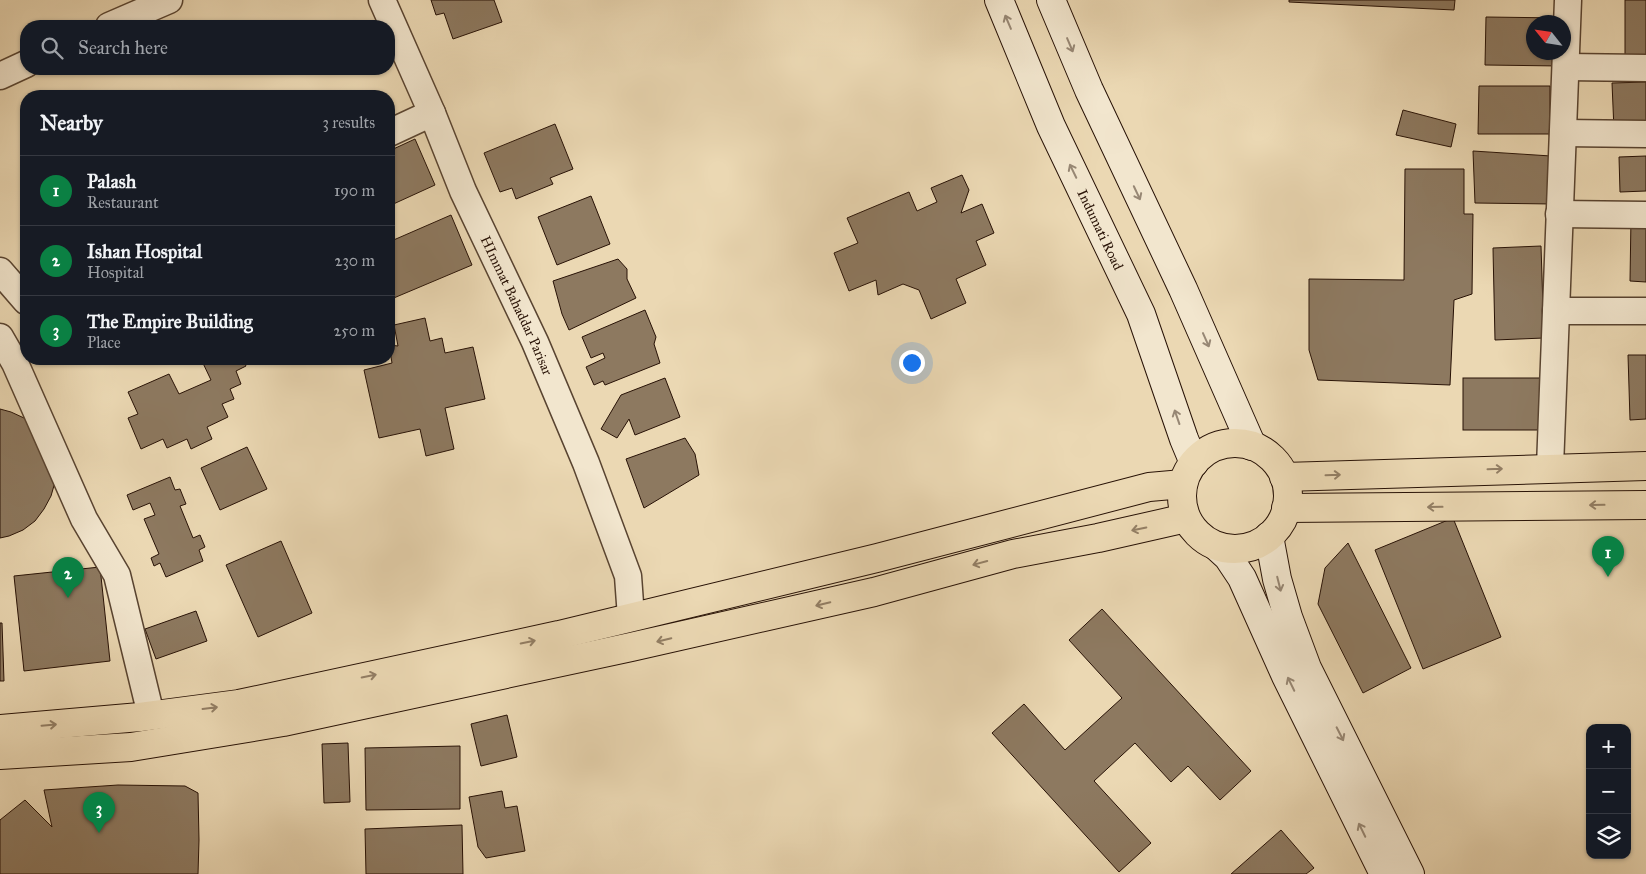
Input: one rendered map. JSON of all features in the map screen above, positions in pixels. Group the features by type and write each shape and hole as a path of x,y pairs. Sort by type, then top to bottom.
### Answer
{"main road":[{"name":"Indumati Road","path":"999,0 1051,126 1141,314 1184,439 1189,473"},
{"path":"1051,0 1089,90 1183,289 1252,446"},
{"path":"0,730 239,704 550,637 877,558 1149,487 1189,473 1211,449 1231,443 1252,446 1269,455 1278,465 1284,477 1287,492 1286,508 1280,524 1269,536 1252,546 1234,549 1216,546"},
{"path":"1284,477 1550,467 1646,466"},
{"path":"1189,473 1183,504 1186,518 1200,536 1216,546 1228,557 1242,578 1291,685 1384,874"},
{"path":"1286,508 1646,505"},
{"path":"0,755 131,747 283,722 660,641 874,592 1013,554 1098,538 1186,518"},
{"path":"1269,536 1277,579 1288,617 1307,668 1410,874"}],"street":[{"path":"124,20 169,0"},
{"name":"HImmat Bahaddar Parisar","path":"382,0 391,20"},
{"path":"1550,467 1568,0"},
{"name":"HImmat Bahaddar Parisar","path":"395,29 432,113 463,191 535,342 586,463 628,576 631,617"},
{"path":"0,76 20,67"},
{"path":"1566,67 1646,68"},
{"path":"395,130 432,113"},
{"path":"1563,133 1646,134"},
{"path":"1559,214 1646,215"},
{"path":"0,271 20,294"},
{"path":"1556,311 1646,312"},
{"path":"0,337 15,363 84,518 117,575 151,715"}],"building":[{"path":"431,0 494,0 502,22 453,39 444,13 436,15"},
{"path":"1289,0 1455,0 1454,10 1289,2"},
{"path":"1625,0 1646,0 1646,57 1625,56"},
{"path":"1486,17 1526,18 1526,60 1560,60 1560,66 1485,65"},
{"path":"1646,82 1646,128 1614,130 1612,83"},
{"path":"1479,86 1550,86 1550,134 1478,134"},
{"path":"1403,110 1456,124 1451,147 1396,135"},
{"path":"555,124 573,169 550,178 553,184 516,199 512,188 500,192 484,153"},
{"path":"415,139 435,185 395,203 395,148"},
{"path":"1473,151 1551,156 1552,204 1475,203"},
{"path":"1646,156 1646,191 1620,192 1619,157"},
{"path":"1405,169 1464,169 1464,214 1473,214 1472,294 1454,300 1450,385 1318,380 1309,350 1309,279 1404,280"},
{"path":"962,175 969,190 961,213 982,204 994,233 976,241 986,265 956,279 966,303 931,319 919,290 903,284 878,295 876,280 849,291 834,253 858,243 847,218 909,192 917,211 937,202 931,188"},
{"path":"591,196 610,244 557,265 538,217"},
{"path":"451,215 472,265 395,297 395,239"},
{"path":"1631,217 1646,217 1646,282 1630,281"},
{"path":"1541,246 1544,338 1495,340 1493,248"},
{"path":"618,259 627,269 627,279 636,298 569,330 562,314 553,281"},
{"path":"645,310 656,337 654,344 660,363 605,385 603,381 594,385 586,367 605,358 603,353 591,358 582,337"},
{"path":"425,318 430,341 442,338 445,353 473,347 485,399 445,408 454,449 426,456 420,429 379,438 364,370 384,365 395,365 395,346 398,346 395,325"},
{"path":"1628,355 1646,355 1646,419 1630,420"},
{"path":"204,365 246,366 236,371 241,384 230,389 234,399 222,404 228,417 207,427 212,439 191,449 187,439 167,448 163,439 141,449 128,418 138,414 128,392 169,374 179,394 211,380"},
{"path":"665,378 680,417 635,435 629,419 617,438 601,429 621,395"},
{"path":"1463,378 1542,378 1542,430 1463,430"},
{"path":"0,409 24,418 36,427 55,482 51,496 35,521 23,530 0,538"},
{"path":"685,438 695,454 699,475 644,508 626,459"},
{"path":"247,447 267,489 220,510 201,468"},
{"path":"170,477 175,490 180,489 186,504 180,506 193,538 200,535 205,547 199,550 203,561 166,577 160,563 154,566 151,558 159,554 144,519 155,515 150,503 133,510 127,495"},
{"path":"1453,518 1501,637 1423,669 1375,550"},
{"path":"281,541 312,613 258,637 226,565"},
{"path":"1348,543 1411,668 1363,693 1318,604 1325,568"},
{"path":"100,567 110,661 24,671 14,576"},
{"path":"1102,609 1251,771 1220,800 1188,766 1171,782 1135,743 1094,781 1151,843 1119,872 992,733 1024,704 1065,750 1122,698 1069,640"},
{"path":"196,611 207,641 156,659 145,629"},
{"path":"0,623 2,623 4,681 0,681"},
{"path":"507,715 517,757 481,766 471,724"},
{"path":"348,743 350,802 324,803 322,744"},
{"path":"460,746 460,809 366,810 365,748"},
{"path":"118,785 185,786 198,793 198,874 0,874 0,820 25,800 52,827 44,790"},
{"path":"502,791 505,808 517,806 525,851 486,858 478,847 469,797"},
{"path":"462,825 463,874 366,874 365,829"},
{"path":"1281,830 1314,868 1306,874 1231,874"}],"place":[{"name":"Palash","path":"1608,577"},
{"name":"Ishan Hospital","path":"68,598"},
{"name":"The Empire Building","path":"99,833"}]}
